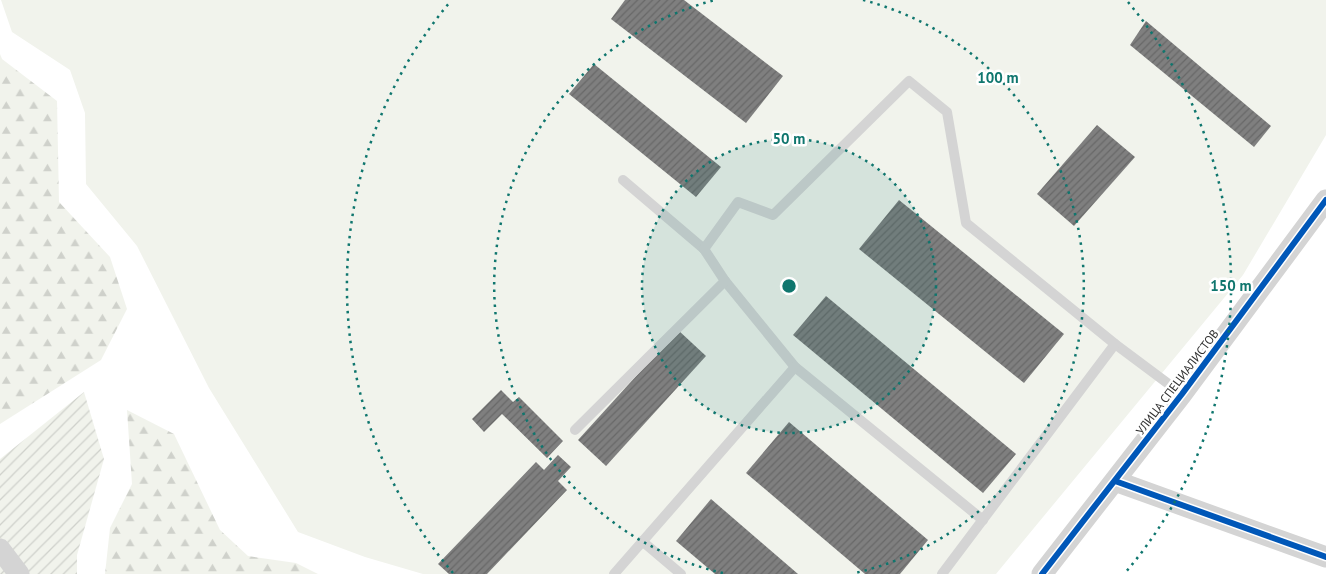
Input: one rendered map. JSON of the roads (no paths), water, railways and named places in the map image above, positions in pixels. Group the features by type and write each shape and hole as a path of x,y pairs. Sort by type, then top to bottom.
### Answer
{"street":[{"name":"УЛИЦА СПЕЦИАЛИСТОВ","path":"1042,574 1182,394 1326,200"},
{"path":"1114,481 1326,557"},
{"path":"0,549 19,574"}],"lane":[{"path":"704,249 738,202 773,215 909,80 947,112 966,223 1116,344 1182,394"},
{"path":"623,180 704,249 725,281 795,367 983,520"},
{"path":"575,430 725,281"},
{"path":"942,574 1116,344"},
{"path":"614,574 795,367"},
{"path":"642,541 681,574"}]}
